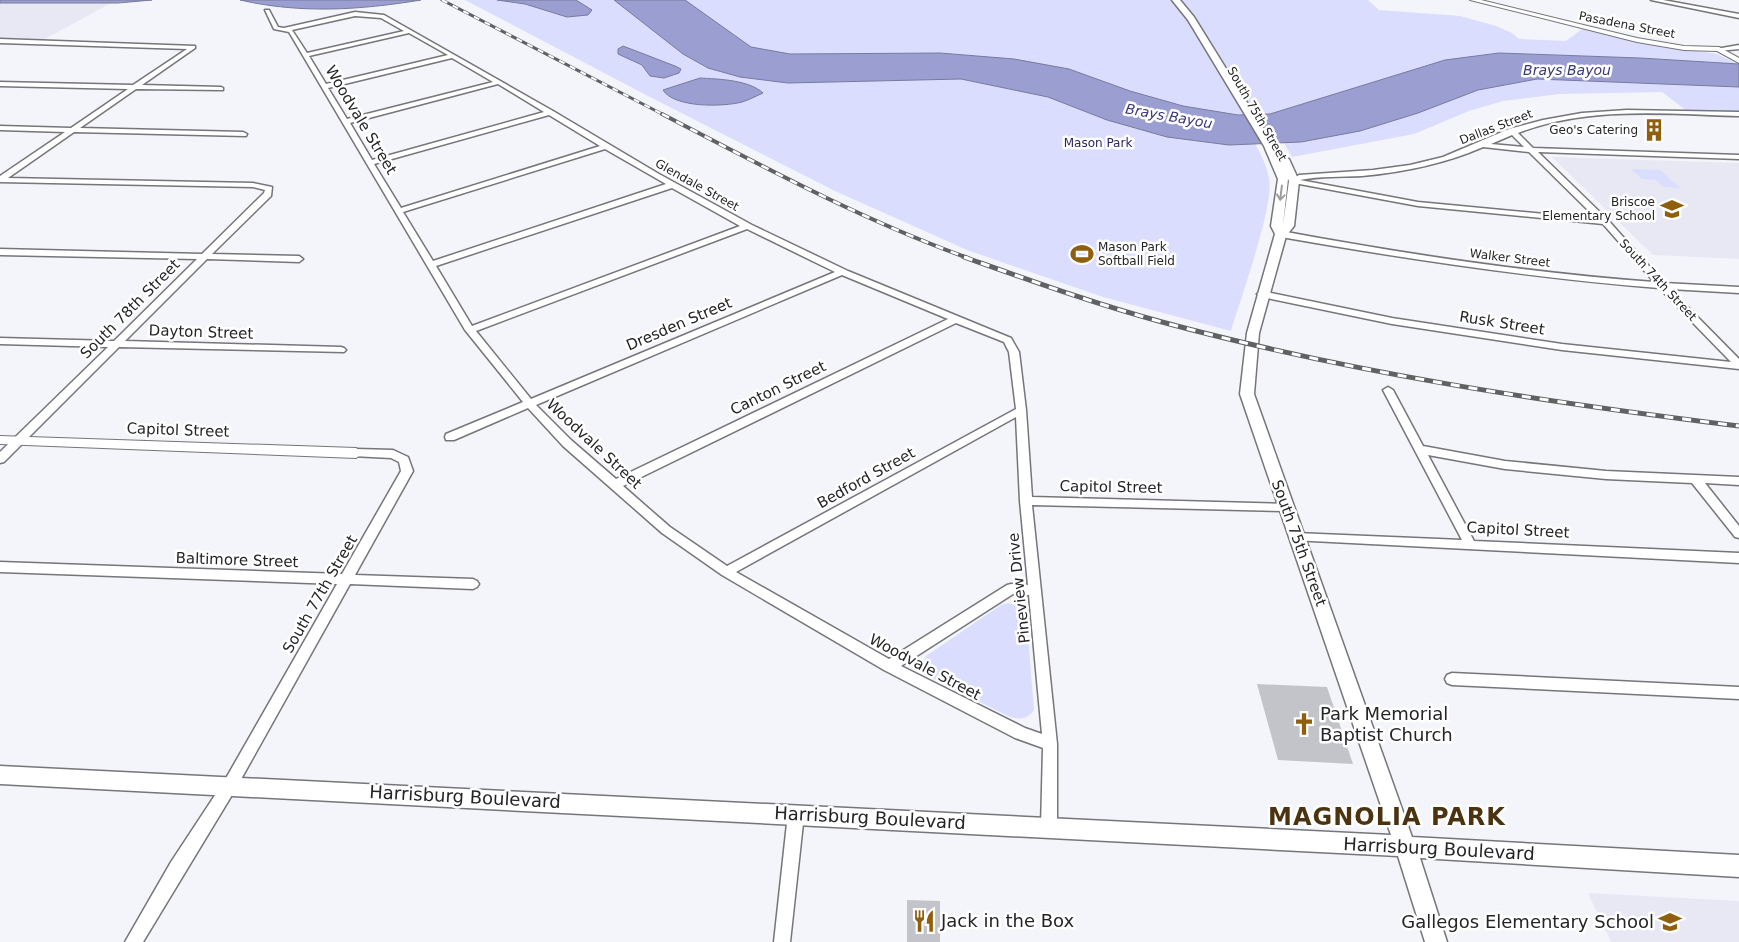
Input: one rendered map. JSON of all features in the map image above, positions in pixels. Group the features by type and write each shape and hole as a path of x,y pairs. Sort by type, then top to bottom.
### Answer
{"main road":[{"name":"South 75th Street","path":"1176,0 1249,105"},
{"name":"South 75th Street","path":"1187,0 1207,28 1249,105 1294,181 1288,226 1286,231 1281,234 1251,337 1246,364 1247,394 1406,848 1436,942"},
{"name":"South 75th Street","path":"1277,153 1283,179 1277,226 1281,234"},
{"name":"Harrisburg Boulevard","path":"0,774 1049,827 1739,866"}],"street":[{"name":"Pasadena Street","path":"1473,0 1637,40 1684,48 1719,49"},
{"path":"1654,0 1739,16"},
{"name":"Woodvale Street","path":"267,11 276,28 291,31 470,330 529,402 567,443 666,530 726,572 889,666 1020,733 1050,744"},
{"name":"Glendale Street","path":"282,30 355,14 369,13 383,16 551,112 672,185 747,226 841,272 1008,340 1012,347"},
{"path":"305,54 411,31"},
{"path":"0,41 184,45 192,48 0,180"},
{"path":"1719,49 1739,47"},
{"path":"1719,49 1736,60"},
{"path":"324,87 451,56"},
{"path":"346,122 499,82"},
{"path":"0,84 221,89"},
{"name":"Dallas Street","path":"1294,181 1299,177 1371,173 1414,167 1446,159 1512,131 1562,118 1635,111 1739,114"},
{"path":"369,163 551,112"},
{"path":"0,128 243,134"},
{"name":"South 74th Street","path":"1512,131 1534,150 1605,222 1663,287 1739,366"},
{"path":"1480,145 1534,150 1739,157"},
{"path":"398,211 607,146"},
{"name":"South 78th Street","path":"0,180 256,186 269,189 268,194 0,458"},
{"path":"1294,181 1299,184 1418,204 1605,222"},
{"path":"430,265 672,185"},
{"path":"470,330 747,226"},
{"name":"Walker Street","path":"1281,234 1379,252 1515,272 1663,287 1739,290"},
{"path":"0,252 299,259"},
{"name":"Dresden Street","path":"450,438 529,402 841,272"},
{"name":"Rusk Street","path":"1262,294 1392,321 1562,347 1739,366"},
{"name":"Canton Street","path":"614,485 956,319"},
{"name":"Dayton Street","path":"0,341 341,350"},
{"name":"Pineview Drive","path":"1012,347 1021,410 1026,501 1050,744 1049,827"},
{"path":"1388,390 1470,544"},
{"name":"Bedford Street","path":"726,572 1021,410"},
{"name":"Capitol Street","path":"0,440 356,453"},
{"path":"1418,449 1515,466 1606,475 1739,481"},
{"name":"South 77th Street","path":"133,942 230,785 407,471 404,460 393,454 356,453"},
{"path":"1695,479 1739,534"},
{"name":"Capitol Street","path":"1026,501 1285,507"},
{"name":"Capitol Street","path":"1296,537 1739,558"},
{"name":"Baltimore Street","path":"0,567 473,584"},
{"path":"889,666 1011,589 1036,591"},
{"path":"1452,679 1739,693"},
{"path":"782,942 796,814"}],"shaded area":[{"path":"0,3 111,3 45,39 0,38"},
{"name":"Briscoe Elementary School","path":"1552,157 1739,163 1739,259 1653,255"},
{"name":"Gallegos Elementary School","path":"1588,893 1739,901 1739,942 1611,942"}],"green space":[{"name":"Mason Park","path":"465,0 1368,0 1379,10 1460,16 1496,26 1512,33 1519,39 1566,41 1582,29 1646,43 1717,54 1739,65 1739,113 1687,111 1662,92 1559,94 1503,101 1469,111 1414,134 1292,157 1284,143 1238,115 1264,162 1269,178 1269,191 1262,230 1231,331 1103,297 967,250 835,191"},
{"path":"1631,169 1660,170 1680,188 1664,187 1656,180 1642,179"},
{"path":"1008,603 1020,607 1026,612 1034,710 1026,717 1020,718 1010,717 930,677 925,674 922,665 926,656 1001,605"}],"water":[{"path":"0,0 152,0 118,3 0,3"},
{"path":"240,0 421,0 353,8 308,9"},
{"path":"497,0 576,0 592,10 588,15 567,17 525,4"},
{"name":"Brays Bayou","path":"614,0 685,0 751,47 790,54 940,53 1014,59 1069,69 1130,91 1183,106 1238,115 1270,114 1445,60 1499,53 1739,64 1739,87 1537,79 1478,90 1418,113 1360,131 1301,142 1229,145 1167,137 1107,120 1048,97 961,79 788,83 740,77 708,68 683,54"},
{"path":"623,46 681,69 679,73 664,78 650,76 642,65 618,54 618,49"},
{"path":"700,78 742,83 750,85 763,93 734,104 699,105 677,100 663,90"}],"building":[{"name":"Park Memorial Baptist Church","path":"1257,684 1327,687 1353,764 1278,760"},
{"name":"Jack in the Box","path":"907,900 940,901 940,942 907,942"}],"railway":[{"path":"442,0 664,115"},
{"path":"662,114 851,209 890,227 968,258"},
{"path":"964,257 1137,315 1233,340 1305,356 1376,371 1521,396 1739,426"}],"place":[{"name":"Geo's Catering","path":"1654,130"},
{"name":"Briscoe Elementary School","path":"1672,209"},
{"name":"Mason Park Softball Field","path":"1082,254"},
{"name":"Park Memorial Baptist Church","path":"1304,724"},
{"name":"Jack in the Box","path":"924,921"},
{"name":"Gallegos Elementary School","path":"1670,922"}],"district":[{"name":"MAGNOLIA PARK","path":"1387,817"}]}
